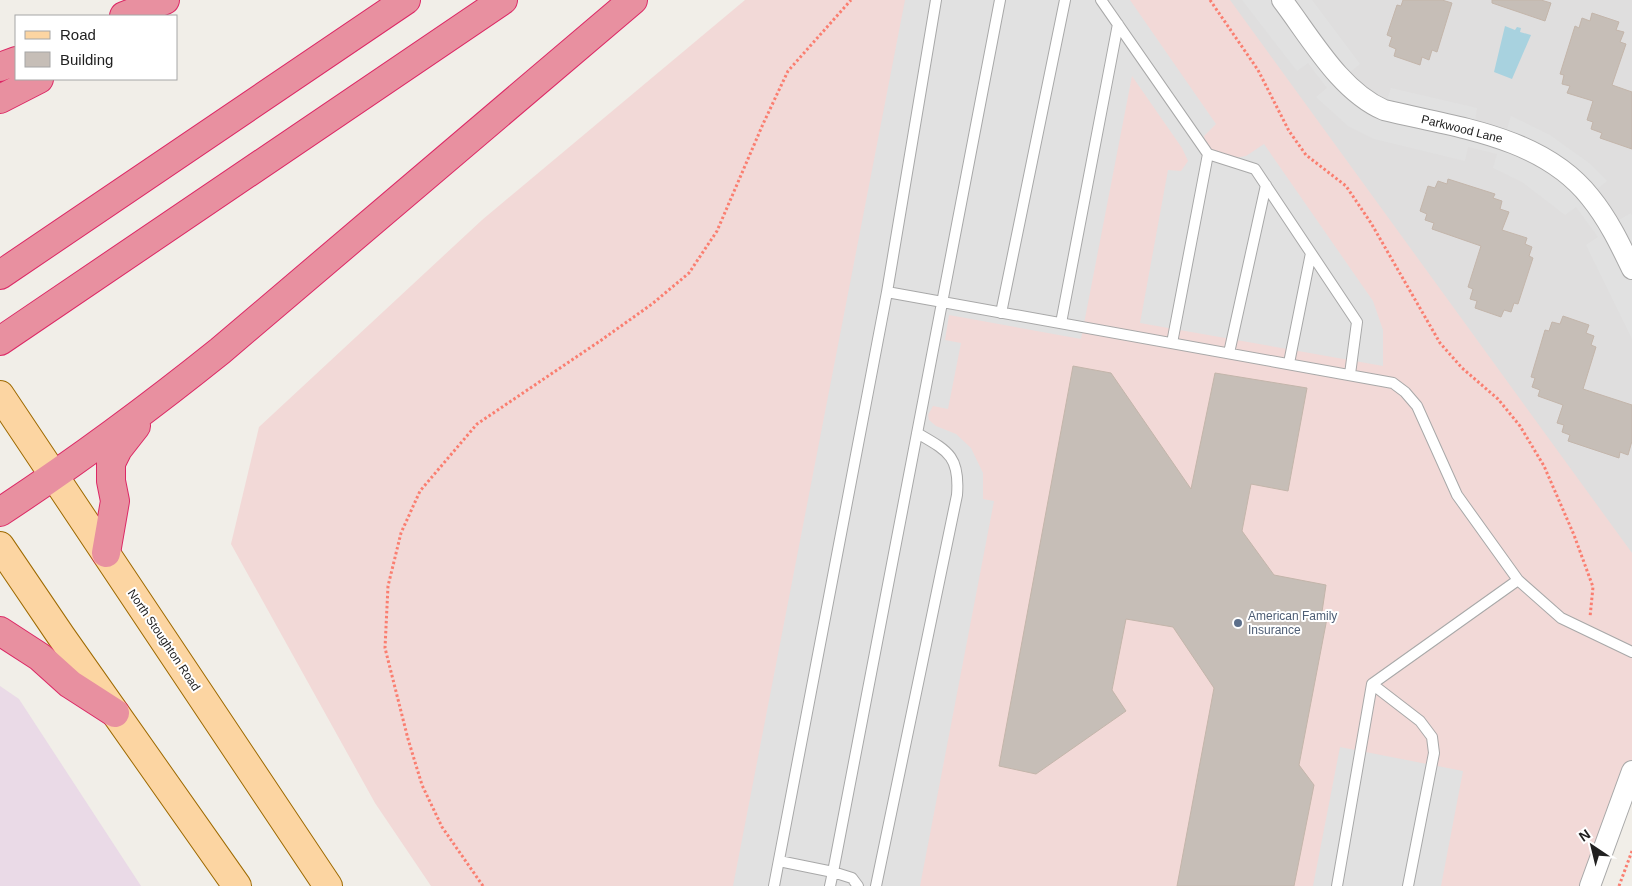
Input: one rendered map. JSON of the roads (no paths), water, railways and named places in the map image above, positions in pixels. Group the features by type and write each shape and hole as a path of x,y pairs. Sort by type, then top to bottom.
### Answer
{"highway":[{"path":"127,15 166,0"},
{"path":"159,15 188,0"},
{"path":"0,275 406,0"},
{"path":"0,341 503,0"},
{"path":"0,512 54,476 156,402 220,351 633,0"},
{"path":"0,67 15,60"},
{"path":"0,99 37,80"},
{"path":"106,553 115,501 111,481 111,463 118,449 156,402"},
{"path":"0,631 40,656 70,684 115,713"}],"main road":[{"name":"North Stoughton Road","path":"0,395 328,886"},
{"path":"0,546 237,886"},
{"path":"210,845 232,886"}],"street":[{"name":"Parkwood Lane","path":"1282,0 1345,83 1365,101 1384,110 1503,138 1538,155 1573,180 1589,196 1610,225 1632,269"},
{"path":"1590,886 1632,772"}],"lane":[{"path":"774,886 887,292 936,0"},
{"path":"830,886 1000,0"},
{"path":"1001,312 1066,0"},
{"path":"1101,0 1208,154 1255,169 1311,252 1357,322 1350,374"},
{"path":"1061,323 1118,24"},
{"path":"1172,342 1208,154"},
{"path":"1229,353 1266,185"},
{"path":"1288,363 1311,252"},
{"path":"887,292 1393,383 1417,406 1457,495 1518,580 1561,618 1632,652"},
{"path":"876,886 958,495 959,474 951,457 939,446 917,433"},
{"path":"1337,886 1372,684 1518,580"},
{"path":"1372,684 1420,721 1432,738 1434,753 1408,886"},
{"path":"779,861 833,872 852,878 858,886"}],"water":[{"path":"1505,26 1515,30 1517,27 1521,28 1520,32 1531,35 1512,79 1494,72"}],"place":[{"name":"American Family Insurance","path":"1238,623"}]}
